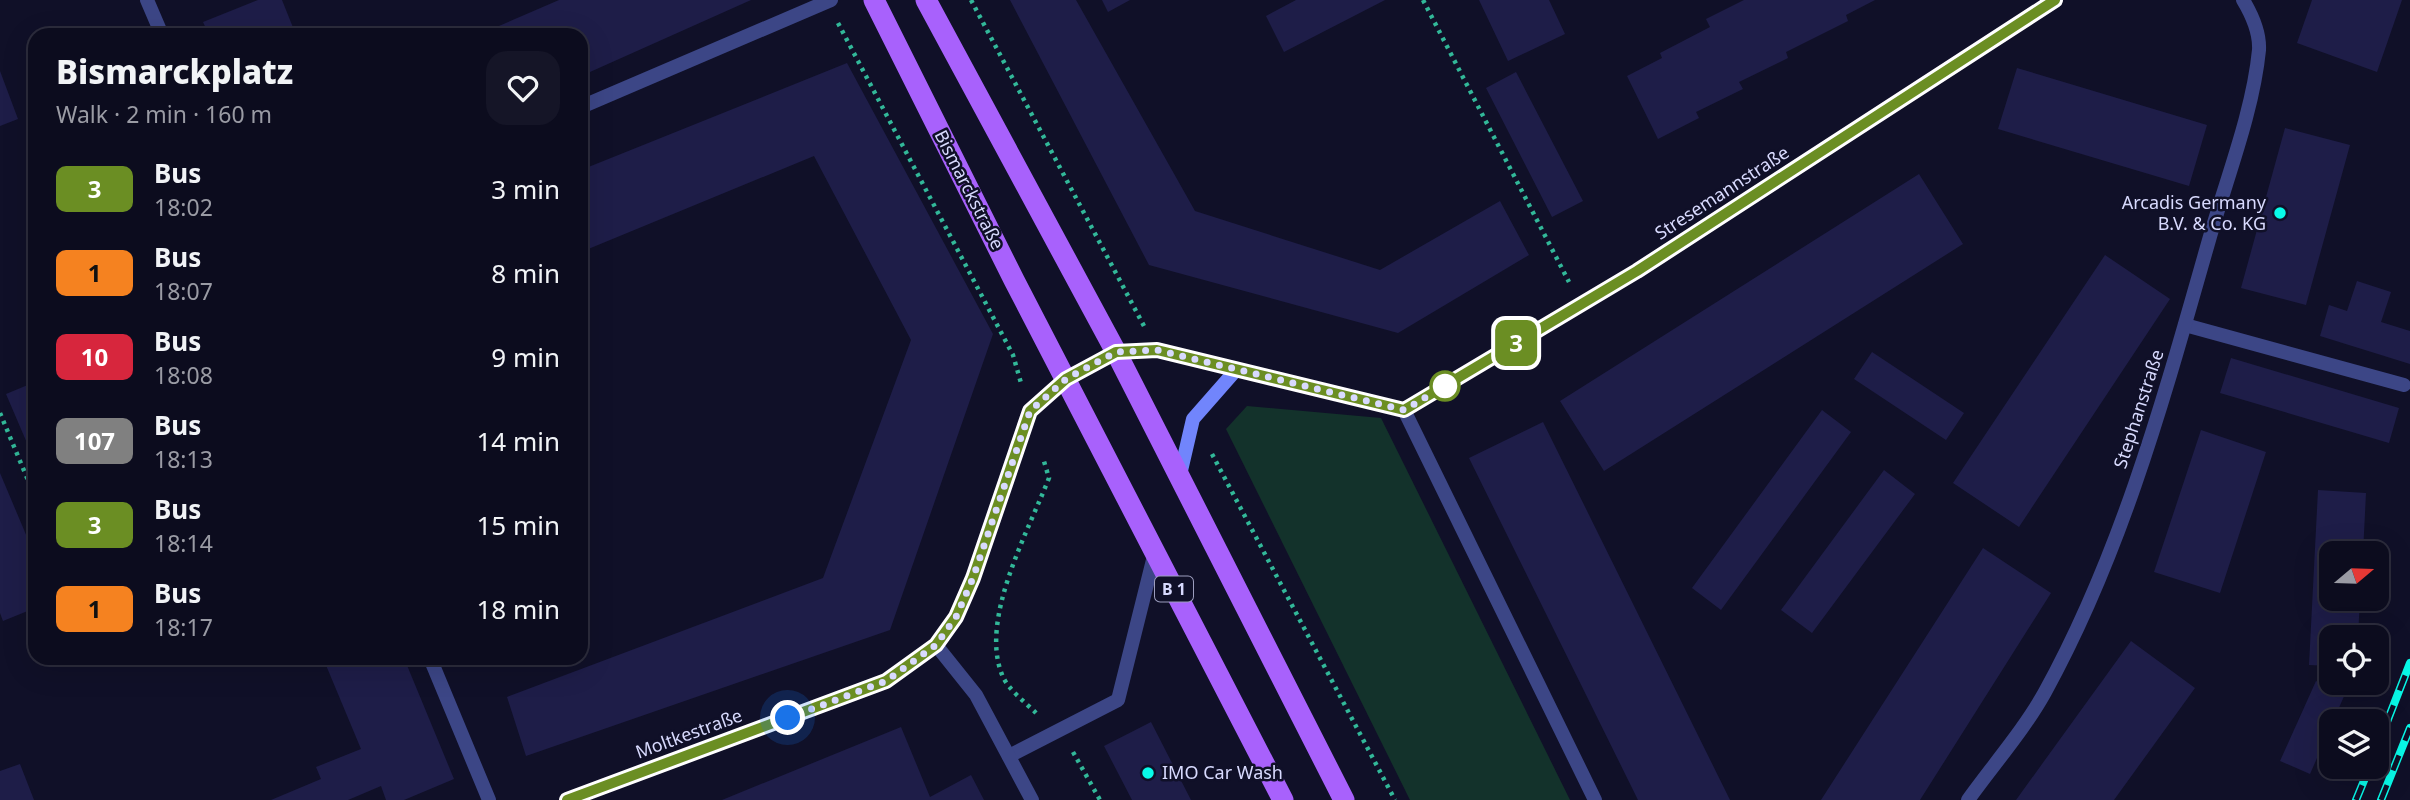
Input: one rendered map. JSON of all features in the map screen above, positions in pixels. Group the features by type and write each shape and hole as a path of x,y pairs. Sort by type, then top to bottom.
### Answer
{"main road":[{"name":"Bismarckstraße","path":"874,0 1066,379"},
{"path":"926,0 1116,352 1344,800"},
{"name":"B 1","path":"1066,379 1283,800"}],"street":[{"path":"148,0 159,28"},
{"name":"Stresemannstraße","path":"1404,410 1581,304 2055,0"},
{"name":"Stephanstraße","path":"1968,800 2044,694 2115,542 2144,462 2237,144 2259,48 2253,18 2243,0"},
{"path":"588,104 829,1"},
{"path":"2185,325 2404,385"},
{"path":"1116,352 1157,350 1404,410 1595,800"},
{"name":"Moltkestraße","path":"567,800 886,681 936,645 956,617 973,578 1030,411 1066,379 1116,352"},
{"path":"1180,475 1193,419 1236,370"},
{"path":"1009,756 1118,700 1155,552"},
{"path":"936,645 976,695 1032,800"},
{"path":"433,665 489,800"}],"path":[{"path":"971,0 1157,350"},
{"path":"1423,0 1581,304"},
{"path":"829,1 982,296"},
{"path":"0,413 28,480"},
{"path":"1193,419 1395,800"},
{"path":"1049,478 999,608 996,643 1004,678 1076,755 1100,800"}],"green space":[{"path":"1247,406 1381,418 1570,800 1410,800 1226,429"}],"building":[{"path":"258,0 282,0 293,28 206,28 203,22"},
{"path":"559,0 751,0 588,73 588,28 494,28"},
{"path":"1010,0 1076,0 1195,211 1380,270 1500,201 1529,255 1398,333 1149,265"},
{"path":"1102,0 1130,0 1108,12"},
{"path":"1296,0 1385,0 1284,52 1266,16"},
{"path":"1479,0 1549,0 1565,34 1508,61"},
{"path":"1744,0 1875,0 1846,15 1848,21 1786,52 1788,58 1739,82 1743,89 1696,112 1699,118 1658,139 1627,76 1662,58 1660,53 1710,27 1706,19"},
{"path":"2312,0 2402,0 2377,72 2297,43"},
{"path":"847,63 993,334 890,630 526,756 507,697 823,578 911,340 814,156 588,249 588,167"},
{"path":"2017,68 2207,125 2189,186 1998,129"},
{"path":"0,71 18,119 0,126"},
{"path":"1516,72 1583,201 1552,217 1486,88"},
{"path":"2285,128 2350,145 2306,305 2241,288"},
{"path":"1919,174 1963,244 1604,471 1560,401"},
{"path":"2105,255 2170,299 2019,527 1953,483"},
{"path":"2357,281 2391,292 2381,322 2410,331 2410,364 2320,336 2329,305 2347,311"},
{"path":"1872,352 1964,413 1946,440 1854,379"},
{"path":"2231,358 2399,408 2389,443 2220,393"},
{"path":"28,385 28,445 6,394"},
{"path":"1822,410 1851,432 1721,610 1692,588"},
{"path":"1543,422 1730,800 1638,800 1469,458"},
{"path":"2201,430 2266,452 2220,593 2154,572"},
{"path":"1884,470 1915,494 1812,633 1781,610"},
{"path":"0,473 28,539 28,611 3,621 0,613"},
{"path":"2318,490 2366,493 2364,541 2319,541 2319,611 2359,611 2359,625 2319,625 2319,665 2309,665"},
{"path":"1983,548 2051,593 1920,800 1821,800"},
{"path":"2131,641 2195,688 2114,800 2016,800"},
{"path":"326,665 407,665 454,779 404,800 386,800 381,786 348,800 271,800 321,779 316,767 361,749"},
{"path":"2316,681 2319,682 2319,695 2345,695 2338,709 2319,709 2319,753 2310,774 2280,761"},
{"name":"IMO Car Wash","path":"1151,722 1191,800 1132,800 1104,746"},
{"path":"901,727 930,797 971,775 984,800 722,800"},
{"path":"20,764 34,800 0,800 0,771"}],"railway":[{"path":"2389,717 2410,663"},
{"path":"2381,800 2410,728"},
{"path":"2356,800 2365,779"}],"bus line":[{"name":"3","path":"567,800 886,681 936,645 956,617 973,578 1030,411 1066,379 1116,352 1157,350 1404,410 1637,271 2055,0"}],"place":[{"name":"Arcadis Germany B.V. & Co. KG","path":"2280,213"},
{"name":"IMO Car Wash","path":"1148,773"}],"route":[{"path":"788,718 886,681 936,645 956,617 973,578 1030,411 1066,379 1116,352 1157,350 1404,410 1452,382 1445,386"}]}
